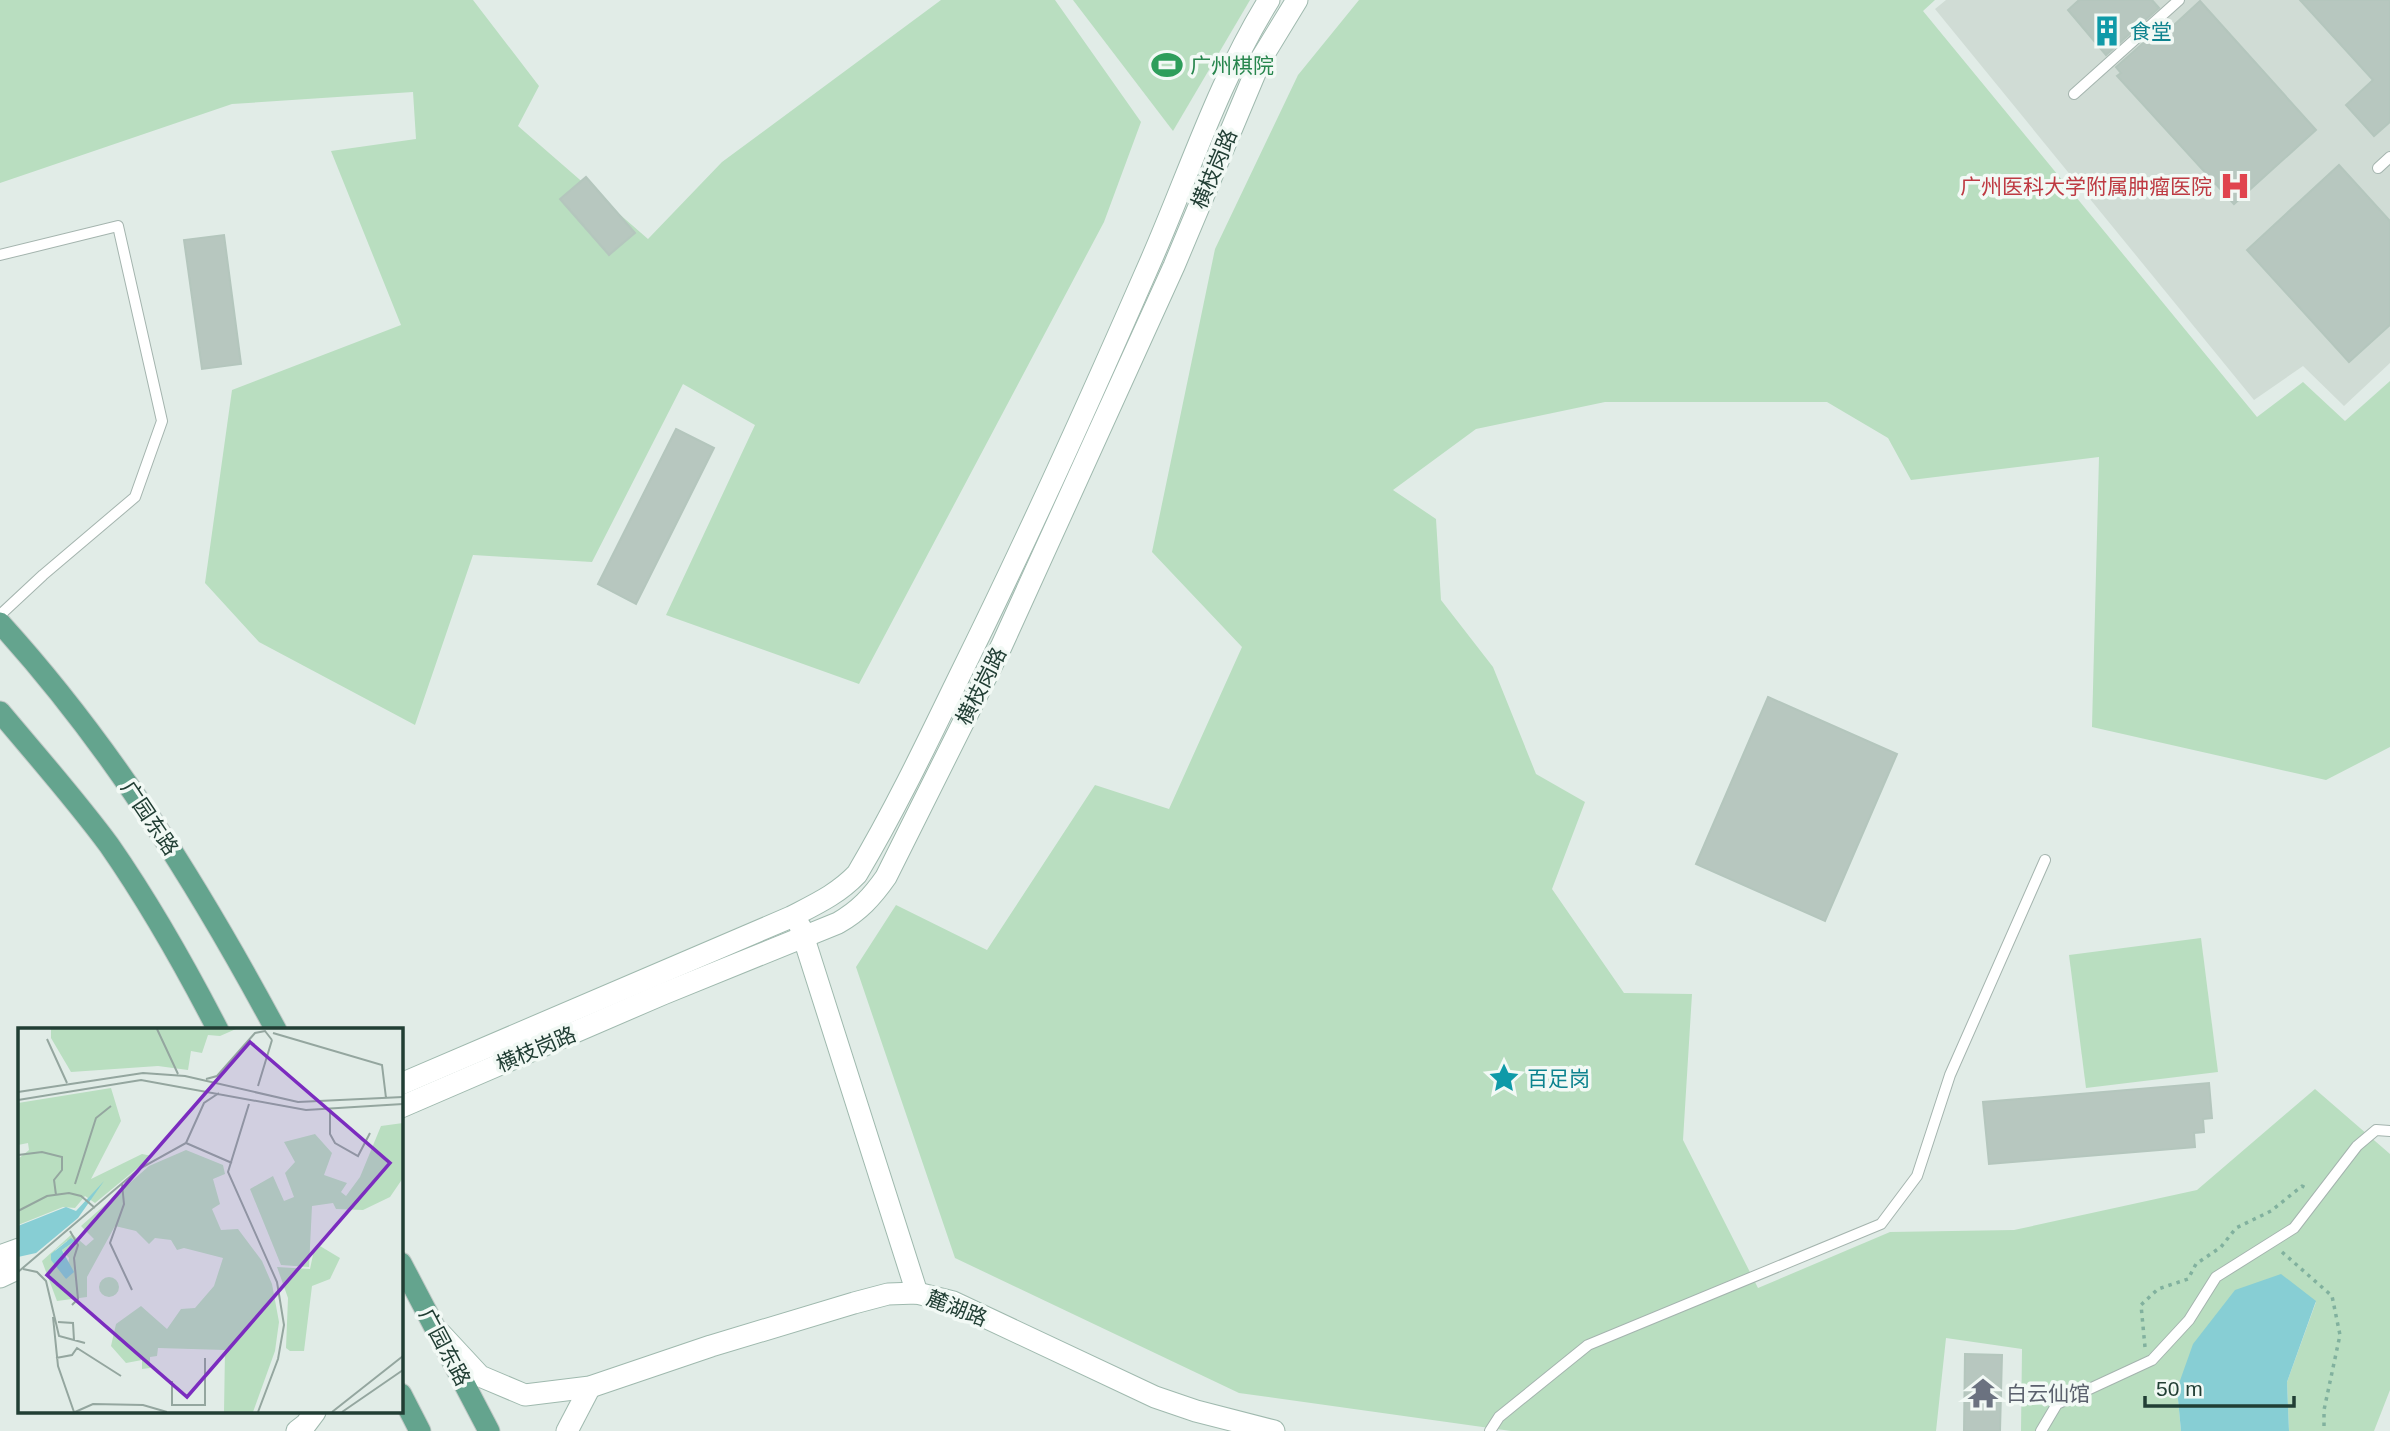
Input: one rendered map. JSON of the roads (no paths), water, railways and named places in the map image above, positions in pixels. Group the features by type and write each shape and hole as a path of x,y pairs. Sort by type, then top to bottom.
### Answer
{"main road":[{"name":"横枝岗路","path":"402,1084 796,915 843,889 857,873 917,761 1013,569 1162,237 1222,89 1269,0"},
{"name":"横枝岗路","path":"402,1107 663,993 804,938 856,913 869,901 886,877 1023,600 1174,266 1261,58 1297,0"},
{"name":"广园东路","path":"0,623 61,694 134,793 231,947 275,1028"},
{"path":"0,712 107,843 135,883 168,937 217,1028"},
{"path":"796,915 917,1293"},
{"path":"0,1256 18,1249"},
{"name":"广园东路","path":"402,1265 489,1431"},
{"path":"0,1277 18,1268"},
{"name":"麓湖路","path":"435,1327 480,1376 525,1395 590,1387 711,1346 854,1303 888,1294 917,1293 953,1302 1155,1397 1196,1411 1274,1431"},
{"path":"567,1431 590,1387"},
{"path":"402,1396 420,1431"},
{"path":"297,1431 314,1414"}],"lane":[{"path":"2074,94 2179,0"},
{"path":"2378,168 2390,157"},
{"path":"0,255 118,226 162,421 135,497 0,615"},
{"path":"1490,1431 1499,1417 1588,1345 1881,1224 1917,1176 1950,1075 2045,860"},
{"path":"2041,1431 2057,1404 2152,1360 2189,1320 2216,1277 2294,1228 2357,1146 2376,1130 2390,1131"}],"water":[{"path":"2281,1274 2316,1301 2287,1382 2289,1431 2181,1431 2177,1389 2193,1344 2235,1290"}],"place":[{"name":"食堂","path":"2107,31"},
{"name":"广州棋院","path":"1167,65"},
{"name":"广州医科大学附属肿瘤医院","path":"2235,186"},
{"name":"百足岗","path":"1504,1078"},
{"name":"白云仙馆","path":"1983,1393"}]}
